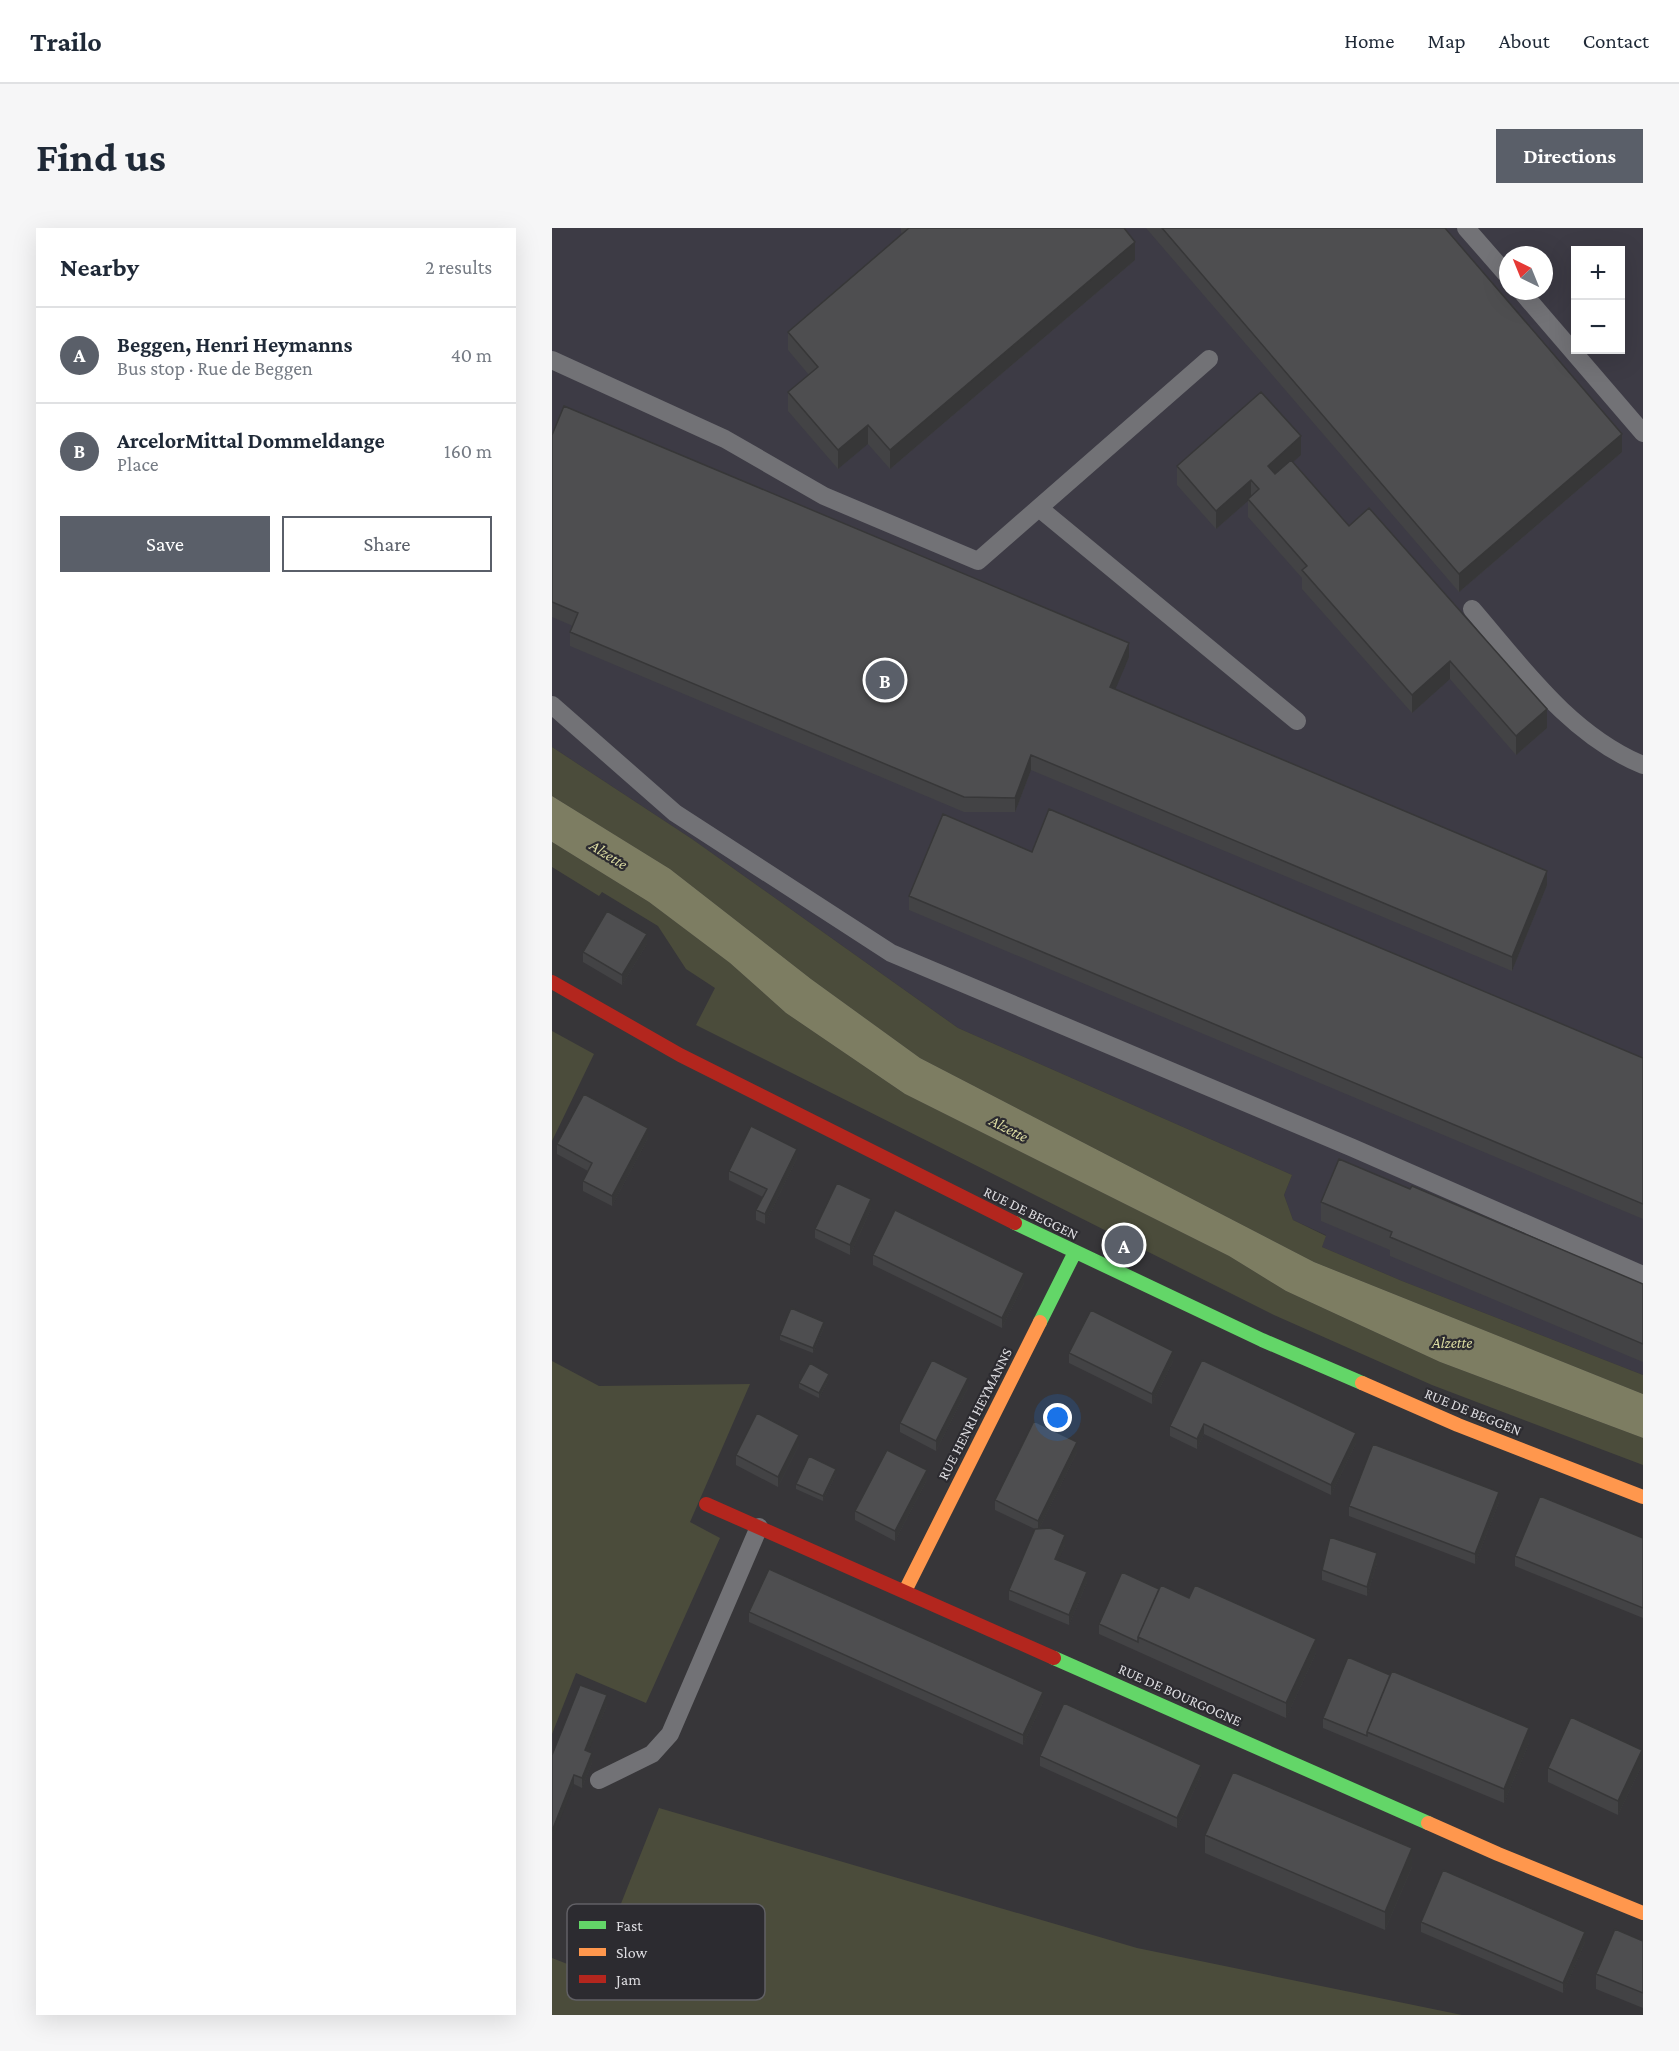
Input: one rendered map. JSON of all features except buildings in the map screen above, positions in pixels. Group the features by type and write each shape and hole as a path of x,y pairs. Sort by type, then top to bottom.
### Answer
{"street":[{"name":"RUE DE BEGGEN","path":"552,982 680,1055 1075,1252 1262,1340 1458,1425 1643,1497"},
{"name":"RUE HENRI HEYMANNS","path":"905,1591 1075,1252"},
{"name":"RUE DE BOURGOGNE","path":"706,1504 1498,1854 1643,1913"}],"lane":[{"path":"1466,228 1499,266"},
{"path":"1529,300 1643,433"},
{"path":"552,360 725,439 824,496 978,561 1209,359"},
{"path":"1040,508 1297,721"},
{"path":"1472,609 1531,677 1585,732 1621,756 1643,765"},
{"path":"552,705 675,813 891,953 1353,1148 1643,1275"},
{"path":"598,1780 652,1754 670,1734 759,1527"}],"shaded area":[{"path":"552,228 1643,228 1643,1375 1402,1281 1322,1247 1326,1235 1293,1220 1284,1195 1292,1175 958,1028 692,839 552,747"},
{"path":"552,747 692,839 958,1028 1292,1175 1284,1195 1293,1220 1326,1236 1322,1247 1402,1281 1643,1375 1643,1394 1314,1262 920,1058 811,979 670,869 552,796"},
{"path":"552,842 649,902 730,963 786,1013 905,1094 1229,1256 1286,1291 1440,1362 1643,1438 1643,1465 1432,1385 1274,1315 696,1025 715,988 686,969 658,926 602,892 599,896 552,867"},
{"path":"552,1031 594,1054 552,1141"},
{"path":"552,1361 599,1386 750,1384 690,1522 720,1538 646,1703 576,1673 552,1734"},
{"path":"659,1808 1137,1948 1462,2015 552,2015 552,1958 567,1964 567,2000 765,2000 765,1904 621,1904"}],"water":[{"name":"Alzette","path":"552,796 670,869 811,979 920,1058 1314,1262 1643,1394 1643,1438 1440,1362 1286,1291 1229,1256 905,1094 786,1013 730,963 649,902 552,842"}],"traffic: fast":[{"path":"1015,1223 1262,1340 1362,1383"},
{"path":"1040,1322 1075,1252"},
{"path":"1054,1658 1428,1823"}],"traffic: slow":[{"path":"905,1591 1040,1322"},
{"path":"1362,1383 1458,1425 1643,1497"},
{"path":"1428,1823 1643,1913"}],"traffic: jam":[{"path":"552,982 680,1055 1015,1223"},
{"path":"706,1504 1054,1658"}],"place":[{"name":"ArcelorMittal Dommeldange","path":"885,680"},
{"name":"Beggen, Henri Heymanns","path":"1124,1245"}]}
